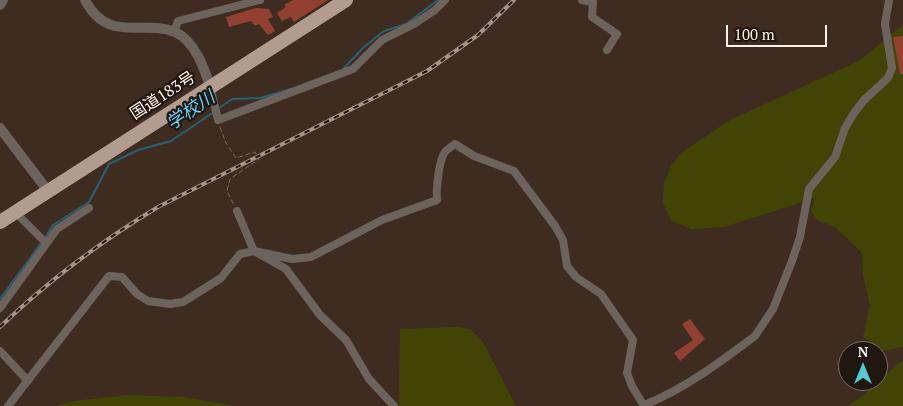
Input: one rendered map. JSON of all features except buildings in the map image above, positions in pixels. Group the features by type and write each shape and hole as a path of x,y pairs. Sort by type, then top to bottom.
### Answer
{"highway":[{"name":"国道183号","path":"0,222 346,0"}],"street":[{"path":"0,5 3,0"},
{"path":"85,0 99,19 130,29 174,32 186,41 201,61 210,86 218,120 353,69 382,40 414,24 435,10 445,0"},
{"path":"174,32 178,21 260,0"},
{"path":"582,0 592,2 592,16 617,34 608,50"},
{"path":"8,406 109,276 122,277 137,294 148,301 176,303 200,293 221,278 240,254 254,251 292,259 311,257 382,220 437,200 436,184 441,168 441,160 445,151 456,144 474,156 514,171 555,226 563,240 567,266 576,277 601,294 633,340 627,373 632,386 644,405 663,398 693,380 755,336 773,309 800,237 809,189 835,157 845,128 854,114 864,100 888,78 892,68 885,24 889,0"},
{"path":"0,128 48,191"},
{"path":"0,308 57,229 89,208"},
{"path":"237,211 254,251 286,269 320,315 346,340 369,379 394,406"},
{"path":"15,212 46,243"},
{"path":"0,351 28,381"}],"path":[{"path":"218,120 226,144 236,158 255,152 259,159 230,179 227,191 237,211"}],"shaded area":[{"path":"903,25 903,347 888,350 888,341 869,341 863,337 870,305 863,274 862,253 835,227 817,220 811,211 815,198 724,227 692,229 672,221 663,203 664,184 671,166 681,153 730,120 859,61"},
{"path":"459,327 471,330 483,342 516,406 399,406 400,329"},
{"path":"903,360 903,406 847,406 868,391 888,391 888,373"},
{"path":"129,395 184,397 234,406 55,406 73,401"}],"waterway":[{"name":"学校川","path":"344,68 364,47 384,31 406,24 438,0"},
{"name":"学校川","path":"218,109 232,99 260,98 291,89"},
{"name":"学校川","path":"45,238 53,225 89,202 109,164 138,150 171,141 214,112"},
{"name":"学校川","path":"0,299 42,242"}],"railway":[{"path":"0,327 56,278 95,248 137,220 158,207 427,71 478,35 514,0"}]}
